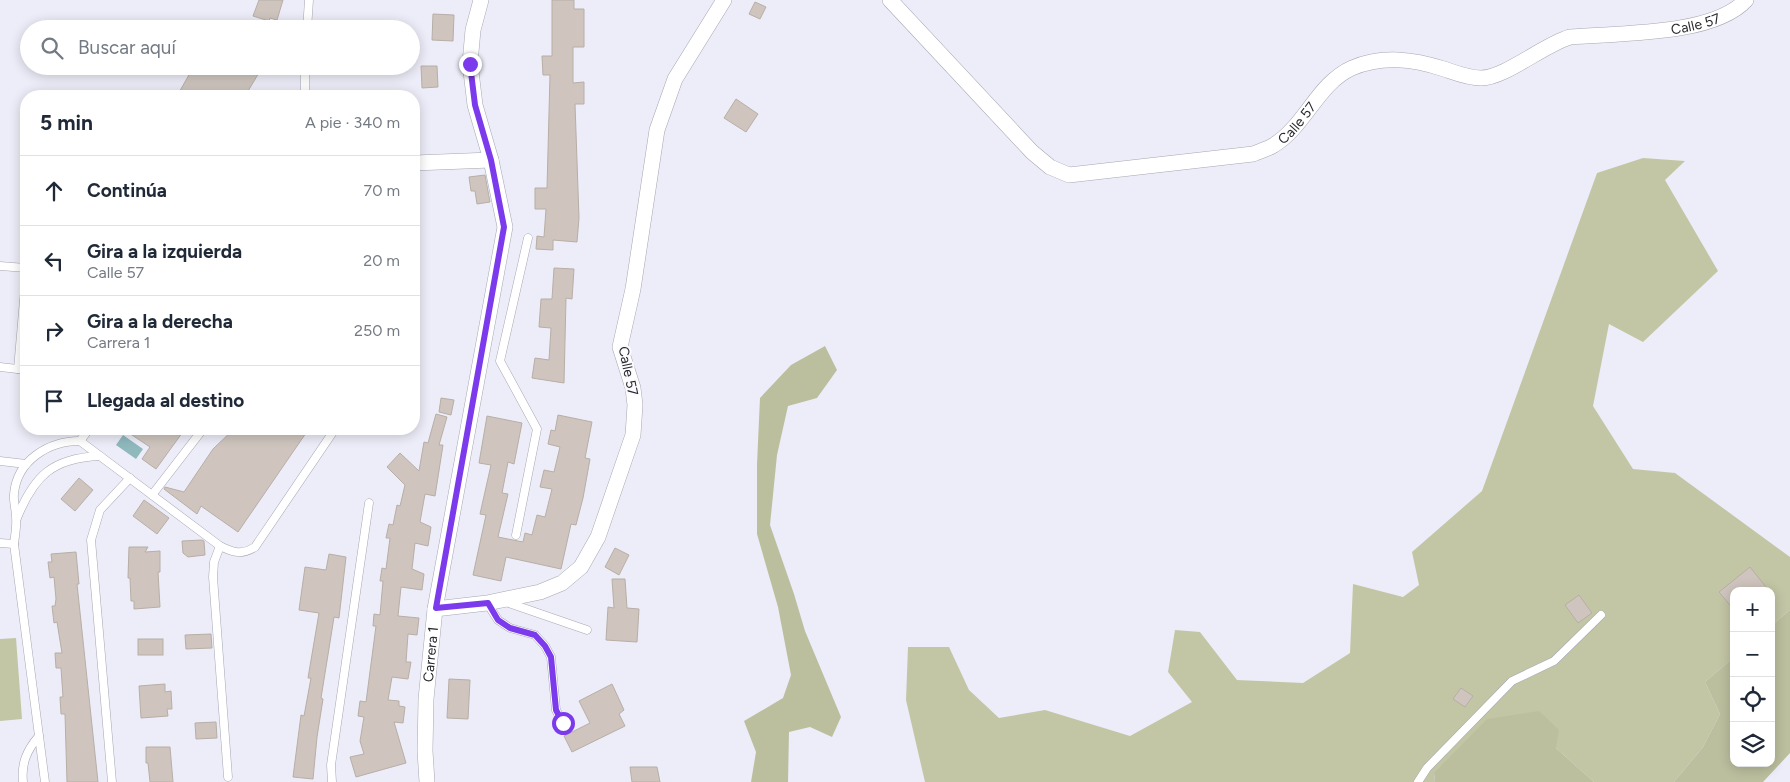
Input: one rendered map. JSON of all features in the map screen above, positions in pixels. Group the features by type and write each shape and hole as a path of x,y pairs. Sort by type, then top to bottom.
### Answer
{"street":[{"name":"Carrera 1","path":"426,782 426,699 436,608 504,227 491,160 475,105 470,64 473,30 481,0"},
{"name":"Calle 57","path":"436,608 494,602 540,592 562,583 581,567 598,537 634,435 635,405 633,388 626,372 620,347 633,289 657,130 675,79 724,0"},
{"name":"Calle 57","path":"890,0 1032,152 1050,167 1069,175 1253,154 1274,145 1288,133 1335,79 1350,68 1376,60 1403,59 1482,78 1498,74 1554,42 1570,37 1694,26 1716,19 1741,6 1746,0"},
{"path":"420,163 491,160"}],"lane":[{"path":"308,20 309,0"},
{"path":"304,90 305,75"},
{"path":"516,535 537,429 500,361 528,238"},
{"path":"0,266 20,268"},
{"path":"481,359 500,361"},
{"path":"0,367 20,370"},
{"path":"80,441 84,435"},
{"path":"152,495 198,435"},
{"path":"45,782 14,544 16,519 14,493 18,478 26,464 38,452 54,444 80,441 220,546 233,553 245,553 255,547 331,435"},
{"path":"16,519 28,492 52,468 83,456 100,456"},
{"path":"0,461 26,464"},
{"path":"112,782 91,540 100,510 130,478"},
{"path":"14,493 28,492"},
{"path":"332,782 331,765 369,503"},
{"path":"0,542 14,544"},
{"path":"220,546 214,562 213,577 228,777"},
{"path":"563,723 556,710 551,657 545,646 535,635 510,628 498,620 494,602 587,630"},
{"path":"1418,782 1427,768 1512,681 1554,662 1601,615"},
{"path":"23,782 24,758 30,746 40,736"}],"shaded area":[{"path":"1643,158 1685,161 1665,180 1718,271 1643,342 1609,324 1593,406 1633,469 1675,473 1790,557 1790,610 1775,623 1775,587 1730,587 1730,660 1705,682 1720,714 1703,747 1674,782 1594,782 1556,748 1434,773 1435,782 925,782 906,700 908,647 949,647 969,690 999,718 1045,710 1130,736 1192,702 1168,672 1175,630 1200,632 1237,680 1303,683 1350,653 1353,584 1403,597 1419,585 1412,552 1482,491 1597,173"},
{"path":"825,346 837,370 817,398 788,406 777,455 770,525 805,631 841,717 832,737 810,727 789,732 788,782 751,782 756,752 744,721 783,698 791,675 778,607 757,534 757,464 760,398 791,365"},
{"path":"123,435 143,449 136,459 116,445"},
{"path":"1790,610 1790,753 1763,782 1674,782 1703,747 1720,714 1705,682 1730,660 1730,767 1775,767 1775,623"},
{"path":"16,638 22,719 0,721 0,639"},
{"path":"1539,711 1559,730 1556,748 1594,782 1435,782 1434,773 1487,719"}],"building":[{"path":"259,0 283,0 277,20 270,18 269,20 266,20 253,16"},
{"path":"552,0 574,0 574,9 584,9 584,47 573,47 573,83 584,82 584,104 575,104 579,218 577,242 553,240 553,250 536,249 537,236 544,237 546,209 535,209 535,188 547,188 550,75 543,75 542,56 552,56"},
{"path":"755,2 766,7 760,19 749,14"},
{"path":"433,14 454,15 453,41 432,40"},
{"path":"421,66 437,66 438,87 422,88"},
{"path":"189,75 258,75 249,90 180,90"},
{"path":"736,99 758,114 746,132 724,118"},
{"path":"485,175 490,202 477,204 475,191 471,191 469,177"},
{"path":"554,268 574,269 572,299 566,298 564,383 532,378 535,358 549,360 551,328 539,327 541,299 552,299"},
{"path":"441,398 454,400 451,415 439,412"},
{"path":"436,414 447,417 439,445 443,445 435,496 425,494 420,522 431,527 428,546 415,543 412,569 424,574 422,590 401,587 398,616 419,618 417,635 408,634 406,662 411,662 408,679 392,677 388,700 399,701 399,706 405,707 403,723 394,722 406,763 356,777 350,757 364,754 360,741 364,717 358,716 360,701 366,702 376,626 373,626 374,614 380,615 383,581 380,581 382,568 386,569 390,538 386,538 389,524 393,525 397,505 400,506 405,485 387,467 400,453 419,471 424,442 428,443"},
{"path":"558,415 592,422 585,458 590,459 583,498 576,525 571,524 561,569 506,557 501,581 473,575 486,515 480,514 491,465 479,463 487,416 522,423 514,464 508,462 502,493 508,494 498,537 523,542 525,533 532,535 537,515 545,517 552,489 540,487 544,470 554,472 560,447 548,444 551,430 555,431"},
{"path":"132,435 181,435 156,469 142,459 150,447"},
{"path":"228,435 305,435 238,532 201,506 197,514 164,489 165,487 184,492 213,449"},
{"path":"79,478 93,490 75,511 61,499"},
{"path":"144,500 169,518 157,534 133,516"},
{"path":"182,541 204,541 205,555 188,557 183,553"},
{"path":"129,547 148,547 145,552 160,551 160,572 158,572 160,607 134,609 134,601 131,601 130,578 128,578"},
{"path":"615,548 629,555 619,575 605,567"},
{"path":"76,552 79,584 77,584 98,782 67,782 65,714 61,714 60,697 63,697 61,668 56,668 55,653 62,653 57,622 54,623 52,606 55,606 56,599 54,577 50,578 48,562 52,562 51,554"},
{"path":"329,554 346,557 339,618 334,617 321,698 323,699 313,779 293,777 301,715 304,716 311,678 308,678 319,613 299,610 305,567 326,570"},
{"path":"1750,567 1766,587 1730,587 1730,605 1719,592"},
{"path":"612,579 625,579 627,608 639,609 637,642 606,640 608,607 614,608"},
{"path":"1579,595 1592,613 1578,623 1565,605"},
{"path":"211,634 212,648 186,649 185,635"},
{"path":"138,639 163,639 163,655 138,655"},
{"path":"449,679 470,680 468,719 447,718"},
{"path":"165,684 165,692 171,691 172,709 167,709 168,716 141,718 139,686"},
{"path":"612,684 624,710 619,714 625,726 572,752 564,736 590,723 579,701"},
{"path":"1461,688 1473,696 1465,707 1453,699"},
{"path":"216,722 217,738 196,739 195,723"},
{"path":"146,747 170,747 173,782 150,782 148,763 146,763"},
{"path":"630,767 657,767 660,782 632,782"}],"route":[{"path":"470,64 475,105 491,160 500,198 504,227 436,608 488,603 498,620 510,628 535,635 545,646 551,657 556,710 563,723"}]}
